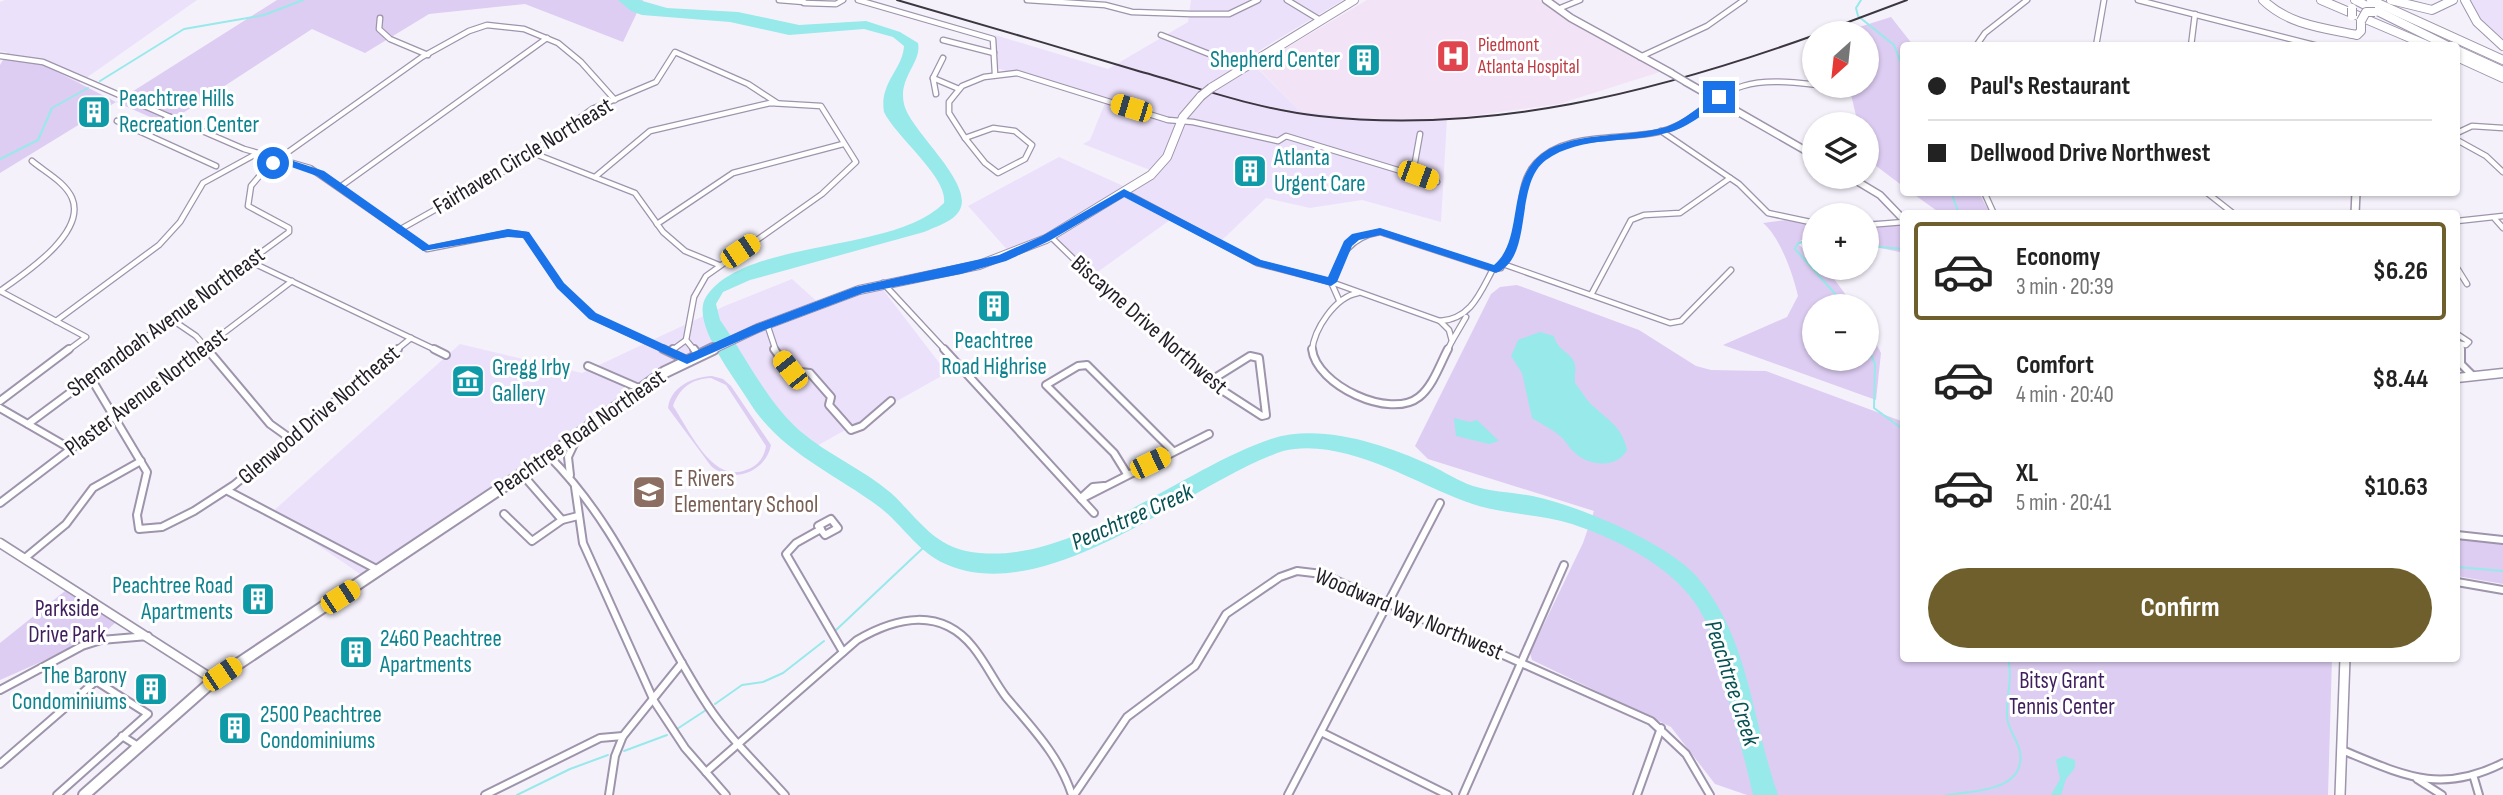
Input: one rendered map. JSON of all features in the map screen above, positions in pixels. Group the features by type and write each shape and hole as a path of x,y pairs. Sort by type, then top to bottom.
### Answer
{"highway":[{"name":"Peachtree Road Northeast","path":"84,795 214,680 380,571 549,456 641,389 687,360 763,326 882,283 979,265 1050,236 1124,192 1161,166 1181,122 1202,96 1242,67 1354,0"},
{"path":"2263,0 2283,16 2357,34"},
{"path":"2271,0 2285,13 2357,34"},
{"path":"2320,0 2420,42"},
{"path":"2333,0 2422,42"},
{"path":"2385,0 2503,53"},
{"path":"2391,0 2430,9 2445,7 2453,0"},
{"path":"2465,0 2477,22 2503,46"},
{"path":"2357,34 2361,31 2360,10"},
{"path":"2329,26 2341,26 2360,10"},
{"path":"2360,10 2438,42"},
{"path":"2360,10 2436,42"},
{"path":"2360,10 2452,42"},
{"path":"2339,31 2352,42"},
{"path":"2460,45 2503,60"},
{"path":"2460,52 2503,69"},
{"path":"2460,53 2503,78"}],"main road":[{"path":"2357,34 2357,42"},
{"path":"2340,795 2345,662"}],"street":[{"path":"779,0 836,4 843,0"},
{"path":"858,0 993,39 995,74"},
{"path":"1027,0 1105,5 1132,12 1192,14 1228,13 1258,0"},
{"path":"1287,0 1320,20"},
{"path":"1546,0 1640,57 1802,149"},
{"path":"1558,9 1580,0"},
{"path":"1640,57 1707,26 1744,0"},
{"path":"1979,42 1985,33 2026,0"},
{"path":"2097,42 2104,0"},
{"path":"2138,0 2303,42"},
{"path":"2192,42 2195,14"},
{"path":"380,18 379,29 385,36 429,55"},
{"path":"276,222 253,211 246,200 254,180 278,159 461,33 487,25 508,25 547,38 568,51 615,100"},
{"path":"965,46 976,34"},
{"path":"1161,35 1242,67"},
{"path":"340,187 547,38"},
{"path":"943,40 994,53"},
{"name":"Fairhaven Circle Northeast","path":"399,230 533,153 592,110 656,82 671,54 678,52 748,84 777,103 821,106 856,162 855,166 822,194 719,265 697,290 686,340"},
{"path":"0,56 43,61 256,154 310,169 340,187 423,247 432,250 508,233 526,235 560,285 592,316 687,360"},
{"path":"936,94 933,78 943,58"},
{"path":"965,138 1006,125 1019,131 1032,145 1027,159 998,173 965,138 951,119 949,110 959,89 974,80 995,74 1023,75 1181,122 1278,141 1286,136 1437,182"},
{"path":"933,78 959,89"},
{"path":"1339,300 1331,282 1348,244 1356,237 1380,232 1499,269 1516,234 1525,181 1541,158 1576,143 1661,131 1677,126 1735,88 1756,83 1802,85"},
{"path":"595,177 646,132 777,103"},
{"path":"145,133 170,117"},
{"path":"117,121 216,166"},
{"path":"2460,131 2478,126 2503,128"},
{"path":"1661,131 1730,178 1768,213 1802,220"},
{"path":"1413,173 1420,134"},
{"path":"2460,142 2486,156 2503,172"},
{"path":"657,224 733,173 843,145"},
{"path":"533,153 635,192 657,224 685,251 719,265"},
{"path":"56,321 159,245 180,222 203,183 256,154"},
{"path":"0,401 86,337 0,291 52,250 68,231 74,215 75,204 70,195 32,161"},
{"path":"1591,295 1631,220 1644,215 1680,213 1730,178"},
{"path":"1870,189 1880,195 1900,217"},
{"path":"1124,192 1249,259 1331,282 1440,321 1455,321 1466,316"},
{"path":"2211,196 2229,210"},
{"path":"2460,221 2496,219 2503,216"},
{"path":"2496,219 2503,228"},
{"path":"1879,224 1900,221"},
{"name":"Shenandoah Avenue Northeast","path":"28,424 289,232 289,228 276,222"},
{"name":"Biscayne Drive Northwest","path":"1050,236 1116,300 1149,324 1210,381 1227,396 1262,416 1266,415 1259,358 1250,356 1210,381"},
{"path":"249,261 446,355"},
{"path":"1467,261 1478,267 1486,282"},
{"path":"1503,264 1675,323 1689,314 1731,270"},
{"path":"1364,293 1350,294 1339,300 1314,339 1314,362 1332,383 1381,403 1401,405 1419,397 1493,269"},
{"path":"2460,273 2467,284"},
{"name":"Plaster Avenue Northeast","path":"0,502 292,281"},
{"path":"882,283 1094,513"},
{"path":"171,319 192,331 270,424 291,439"},
{"path":"1440,321 1449,330 1452,341"},
{"path":"763,326 774,349 790,370 810,373 831,397 829,405 846,428 851,430 862,426 891,401"},
{"path":"2460,336 2469,342 2460,344"},
{"name":"Glenwood Drive Northeast","path":"141,461 148,477 136,522 142,531 153,531 171,524 228,491 411,338"},
{"path":"671,351 686,340 698,355"},
{"path":"2460,351 2462,364 2472,375"},
{"path":"1127,474 1114,453 1046,385 1078,366 1087,365 1172,452"},
{"path":"588,366 641,389"},
{"path":"2460,377 2503,373"},
{"path":"24,558 66,524 93,488 141,461 95,385 88,380"},
{"path":"0,408 71,449"},
{"path":"583,431 568,457 583,543 654,701 673,732 726,795"},
{"path":"1080,499 1094,495 1104,486 1209,434"},
{"path":"549,456 573,481 629,559 682,663 702,696 785,795"},
{"path":"522,474 562,520"},
{"path":"228,491 380,571"},
{"path":"1288,795 1440,503"},
{"path":"505,514 532,541 562,520 578,516"},
{"path":"821,529 796,543 786,554 843,652"},
{"path":"2460,535 2503,540"},
{"path":"0,543 214,680"},
{"path":"1463,795 1564,565"},
{"name":"Woodward Way Northwest","path":"1073,795 1127,717 1195,666 1226,614 1280,577 1297,571 1315,572 1639,714 1661,728 1688,755 1710,795"},
{"path":"2460,583 2503,590"},
{"path":"706,772 843,652 871,631 899,619 924,618 953,627 972,644 1003,692 1055,754 1073,795"},
{"path":"0,690 89,643 114,638 137,640 148,636"},
{"path":"609,795 615,756 623,736 654,701 682,663"},
{"path":"0,764 96,681 148,714 130,733 122,736 57,795"},
{"path":"1637,795 1661,728"},
{"path":"1321,732 1448,795"},
{"path":"122,736 138,746"},
{"path":"485,795 600,738 623,736"},
{"path":"2342,750 2411,776 2445,782 2474,778 2503,763"},
{"path":"2411,776 2441,795"},
{"path":"2474,778 2479,795"}],"shaded area":[{"path":"197,0 79,83 32,59 0,51 0,2"},
{"path":"1191,0 1343,0 1247,58 1300,111 1378,119 1447,119 1441,222 1362,200 1310,208 1266,198 1219,243 1170,220 1092,276 1047,239 1012,255 968,206 1059,157 1130,189 1155,172 1083,144 1090,140 1105,103 991,66 995,35 1108,69 1188,22"},
{"name":"Piedmont Atlanta Hospital","path":"1367,0 1539,0 1660,72 1559,104 1447,119 1378,119 1300,111 1256,66"},
{"path":"2464,0 2503,0 2503,43 2482,30"},
{"path":"792,279 822,306 881,287 947,373 806,452 732,342 702,353 633,397 366,578 271,513 460,344 582,373 727,305"}],"green space":[{"path":"277,0 643,0 623,42 525,4 429,14 365,53 312,29 166,124 116,102"},
{"path":"1891,17 1911,42 1900,42 1900,184 1879,168 1879,112 1855,112 1852,98 1880,98 1878,21"},
{"path":"7,53 32,59 116,102 0,173 0,65"},
{"path":"1916,196 1981,196 1988,210 1936,210"},
{"path":"1802,220 1802,240 1799,245 1802,247 1802,280 1835,280 1845,294 1802,294 1802,371 1879,371 1879,349 1881,353 1876,400 1723,345 1787,317 1798,296 1780,246 1763,223"},
{"path":"1879,220 1900,221 1900,252 1879,248"},
{"name":"Bitsy Grant Tennis Center","path":"1517,285 1639,330 1696,366 1711,370 1766,371 1900,421 1900,662 2332,662 2328,795 1747,795 1715,784 1671,727 1532,660 1530,653 1583,543 1594,511 1428,459 1415,446 1491,294 1500,287"},
{"path":"705,377 723,379 731,386 771,445 762,462 747,473 729,475 711,466 668,408 678,388 691,381","holes":["711,378 726,385 766,446 757,464 734,472 722,469 712,462 694,440 673,406 679,394 692,382"]},
{"path":"2460,538 2503,544 2503,584 2460,577"},
{"name":"Parkside Drive Park","path":"65,591 116,622 102,635 0,680 0,643"}],"water":[{"name":"Peachtree Creek","path":"618,0 639,0 667,8 738,12 799,25 866,21 900,32 918,43 917,57 904,86 904,104 909,116 942,160 960,190 962,203 957,214 924,232 750,280 723,292 716,304 720,320 767,393 788,419 811,440 880,484 943,542 966,551 1004,553 1043,546 1082,533 1198,472 1271,439 1310,433 1372,443 1412,457 1473,486 1532,496 1579,510 1625,529 1685,565 1715,602 1729,628 1748,682 1778,795 1753,795 1709,628 1695,603 1671,576 1640,554 1589,530 1559,520 1477,506 1352,455 1306,448 1283,451 1246,467 1115,538 1070,558 1025,571 981,573 941,562 932,556 878,506 791,447 761,418 716,349 704,320 703,308 706,297 725,278 752,265 891,231 921,219 944,203 938,181 884,112 885,93 900,62 904,46 893,37 864,29 789,35 730,22 642,15 631,11"},
{"path":"1540,332 1554,336 1558,345 1574,362 1575,383 1590,404 1614,425 1622,436 1627,450 1617,460 1610,463 1588,461 1573,451 1557,433 1532,418 1522,373 1511,356 1518,340"},
{"path":"1454,418 1470,422 1477,420 1499,441 1489,444 1456,436"},
{"path":"2064,756 2075,760 2075,768 2066,779 2061,795 2051,795 2060,779 2056,760"}],"waterway":[{"path":"100,81 184,29 264,15 303,0"},
{"path":"1861,0 1856,8 1858,16 1894,45 1900,61"},
{"path":"0,159 38,140 52,108 88,88"},
{"path":"1952,196 1958,210"},
{"path":"1802,242 1797,244 1795,249 1802,257"},
{"path":"1879,247 1900,249"},
{"path":"1823,280 1835,294"},
{"path":"1875,371 1874,408 1900,427"},
{"path":"835,631 923,548"},
{"path":"2460,567 2503,571"},
{"path":"715,704 742,685 763,682 783,673 824,641"},
{"path":"1946,795 1995,787 2015,775 2020,765 2019,748 2007,717 2009,662"},
{"path":"677,729 706,710"},
{"path":"624,751 667,735"},
{"path":"517,795 570,769 608,755"}],"railway":[{"path":"897,0 1249,103 1319,116 1383,120 1509,114 1571,104 1694,74 1802,40"},
{"path":"1851,21 1907,0"}],"place":[{"name":"Piedmont Atlanta Hospital","path":"1453,56"},
{"name":"Shepherd Center","path":"1364,60"},
{"name":"Peachtree Hills Recreation Center","path":"94,112"},
{"name":"Atlanta Urgent Care","path":"1250,171"},
{"name":"Peachtree Road Highrise","path":"994,306"},
{"name":"Gregg Irby Gallery","path":"468,381"},
{"name":"E Rivers Elementary School","path":"649,492"},
{"name":"Peachtree Road Apartments","path":"258,599"},
{"name":"2460 Peachtree Apartments","path":"356,652"},
{"name":"The Barony Condominiums","path":"151,689"},
{"name":"2500 Peachtree Condominiums","path":"235,728"}],"route":[{"path":"273,163 278,159 320,174 427,249 439,249 508,233 526,235 532,239 560,285 592,316 687,360 758,328 859,290 882,283 961,270 1002,258 1046,239 1124,192 1136,201 1240,255 1270,267 1331,282 1348,244 1356,237 1380,232 1496,270 1503,264 1516,234 1525,181 1541,158 1566,145 1670,129 1719,97"}]}
